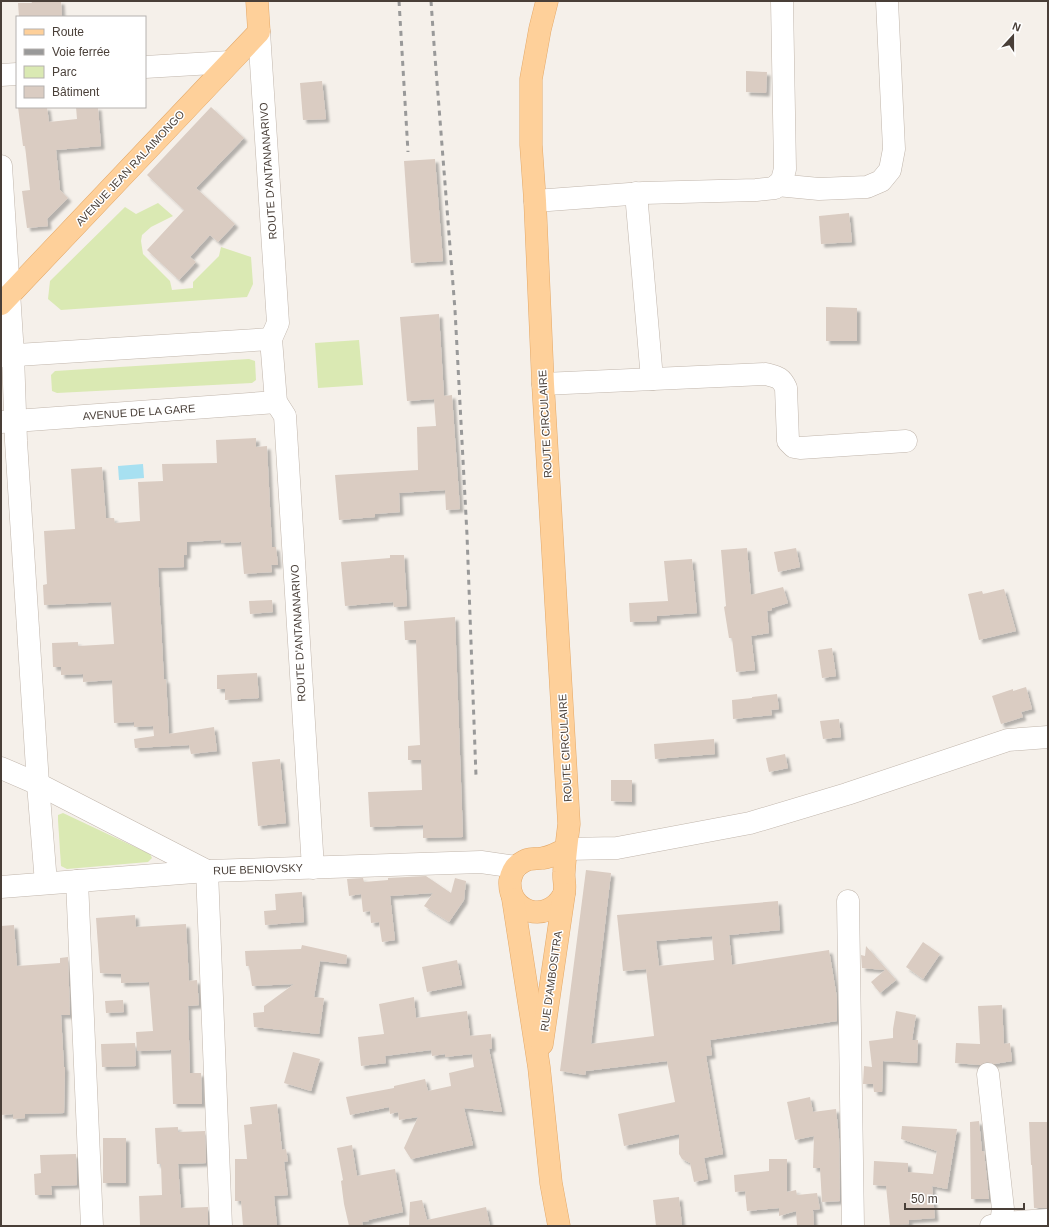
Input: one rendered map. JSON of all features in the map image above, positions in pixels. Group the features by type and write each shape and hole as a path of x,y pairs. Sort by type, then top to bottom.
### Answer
{"main road":[{"name":"ROUTE D'ANTANANARIVO","path":"257,1 259,32"},
{"name":"ROUTE CIRCULAIRE","path":"547,1 540,29 531,79 532,145 543,384 569,824 564,885"},
{"name":"AVENUE JEAN RALAIMONGO","path":"5,300 259,32"},
{"path":"544,858 556,864 564,885 557,905 546,911 534,912 522,908 514,899 510,888 510,877 516,867 529,858 544,858 566,849"},
{"name":"RUE D'AMBOSITRA","path":"539,1067 564,885"},
{"name":"RUE D'AMBOSITRA","path":"514,899 539,1067 551,1183 559,1226"}],"street":[{"path":"535,201 636,193 756,190 774,188 782,180 785,169 782,1"},
{"path":"777,185 819,189 867,187 880,181 890,170 894,149 887,1"},
{"name":"ROUTE D'ANTANANARIVO","path":"259,32 278,323 271,339"},
{"path":"146,67 230,62"},
{"path":"1,75 16,74"},
{"path":"1,166 8,421 46,883"},
{"path":"636,193 652,379"},
{"path":"7,355 271,339 276,402"},
{"path":"543,384 766,374 783,381 786,388 788,441 794,447 800,448 906,441"},
{"name":"ROUTE D'ANTANANARIVO","path":"276,402 285,416 313,868"},
{"name":"AVENUE DE LA GARE","path":"8,421 276,402"},
{"path":"566,849 617,848 750,823 847,794 1008,740 1048,737"},
{"path":"1,768 38,784 206,871 221,1226"},
{"name":"RUE BENIOVSKY","path":"1,886 206,871 481,862 516,867"},
{"path":"77,881 92,1226"},
{"path":"848,901 853,1226"},
{"path":"988,1074 1002,1209 996,1225 1048,1220"}],"green space":[{"path":"158,203 173,216 151,227 142,235 141,241 143,254 170,281 172,290 193,288 193,282 219,256 221,247 251,257 253,284 247,297 61,310 48,299 50,281 125,207 136,214"},
{"path":"359,340 363,385 318,388 315,343"},
{"path":"249,359 255,361 256,380 252,383 57,393 52,391 51,375 55,371"},
{"path":"63,813 150,854 152,858 148,862 67,869 61,866 58,815"}],"water":[{"path":"143,464 144,478 119,480 118,466"}],"building":[{"path":"31,1 61,1 62,16 19,16 18,3 32,3"},
{"path":"746,71 767,72 766,93 746,92"},
{"path":"322,81 326,119 303,120 300,83"},
{"path":"211,107 244,138 196,188 235,224 218,242 210,235 190,257 196,262 179,280 147,250 184,210 147,175"},
{"path":"18,108 47,108 49,122 77,119 76,108 98,108 101,146 56,150 60,190 68,198 47,219 48,226 27,228 22,191 30,190 25,146 23,146"},
{"path":"435,159 443,261 411,263 404,161"},
{"path":"849,213 852,242 821,244 819,216"},
{"path":"826,307 857,308 857,341 826,341"},
{"path":"439,314 444,396 452,395 460,509 446,510 445,490 399,493 400,512 375,514 375,517 339,520 335,475 418,470 417,427 436,426 434,399 407,401 400,317"},
{"path":"256,438 256,447 267,446 272,547 276,547 278,565 271,565 272,572 244,574 241,542 221,543 221,540 187,542 187,555 184,555 184,567 158,568 164,680 166,679 169,734 214,727 217,751 191,754 189,745 135,748 134,739 154,736 153,726 134,727 134,722 114,723 112,680 83,682 83,674 61,675 61,667 53,667 52,643 78,642 78,646 114,644 111,602 44,605 43,585 47,584 44,531 75,529 71,469 102,467 106,518 114,518 115,523 140,521 138,482 163,481 162,464 217,463 216,440"},
{"path":"747,548 751,595 783,587 788,603 767,611 769,633 751,636 755,670 736,672 732,638 729,638 724,607 726,606 721,550"},
{"path":"796,548 800,567 778,572 774,552"},
{"path":"390,555 404,555 407,606 394,607 393,602 345,606 341,562 390,558"},
{"path":"692,559 697,613 657,616 657,621 630,622 629,603 668,601 664,561"},
{"path":"1004,589 1016,631 979,640 968,594 982,591 983,594"},
{"path":"272,600 273,612 250,614 249,601"},
{"path":"455,617 463,837 423,838 423,825 370,827 368,792 422,790 421,760 408,760 408,746 420,745 416,640 405,640 404,621"},
{"path":"832,648 836,676 822,678 818,650"},
{"path":"257,673 259,698 225,700 225,689 217,689 217,675"},
{"path":"1026,687 1032,709 1021,712 1023,717 1001,724 992,696 1013,689 1013,691"},
{"path":"777,694 779,709 771,710 772,715 733,719 732,700"},
{"path":"839,719 841,737 823,739 820,721"},
{"path":"714,739 715,754 655,759 654,744"},
{"path":"785,754 788,768 769,772 766,758"},
{"path":"280,759 286,823 258,826 252,762"},
{"path":"611,780 632,780 632,802 611,801"},
{"path":"586,870 611,873 591,1044 654,1036 646,969 623,971 617,915 778,901 780,930 729,935 732,965 829,950 837,998 837,1021 710,1040 712,1055 706,1056 723,1154 704,1158 708,1179 694,1182 690,1163 682,1159 679,1154 679,1134 624,1146 618,1114 675,1102 667,1061 586,1071 585,1075 560,1071","holes":["712,936 714,960 659,966 656,941"]},
{"path":"426,876 451,893 455,878 466,881 464,900 449,922 424,906 433,893 390,896 395,940 382,942 379,922 371,923 370,911 363,912 361,894 349,896 347,879 363,878 364,882 388,880 388,878"},
{"path":"302,892 304,922 265,925 264,911 276,910 275,894"},
{"path":"135,915 136,927 186,924 189,981 197,980 199,1005 188,1006 190,1073 201,1073 202,1104 173,1104 171,1050 137,1051 136,1032 153,1031 149,982 121,983 121,974 100,973 96,918"},
{"path":"14,925 17,966 60,963 60,958 68,957 70,1015 61,1015 65,1067 64,1113 25,1114 25,1118 13,1119 13,1114 1,1115 1,926"},
{"path":"923,942 940,954 923,979 906,967"},
{"path":"302,945 347,955 346,964 320,961 314,997 324,998 319,1034 254,1027 253,1013 264,1012 264,1006 294,984 252,986 249,966 246,966 245,951 301,949"},
{"path":"866,946 896,980 880,993 871,982 885,970 862,968 861,955 865,956"},
{"path":"457,960 462,985 427,992 422,967"},
{"path":"414,997 416,1018 467,1011 470,1036 491,1034 492,1048 489,1049 502,1112 464,1108 473,1145 411,1159 404,1148 418,1117 399,1120 398,1112 390,1114 389,1107 350,1115 346,1097 394,1088 394,1086 425,1079 428,1091 451,1086 449,1073 474,1067 472,1054 445,1057 445,1054 432,1056 431,1050 385,1056 386,1063 361,1066 358,1037 384,1034 379,1004"},
{"path":"123,1000 124,1012 106,1013 105,1001"},
{"path":"1002,1005 1004,1044 1010,1043 1012,1061 994,1064 987,1062 980,1065 955,1063 956,1043 980,1044 978,1006"},
{"path":"896,1011 916,1015 912,1040 918,1040 917,1063 883,1061 882,1092 874,1092 873,1084 863,1084 864,1066 872,1067 869,1041 893,1038"},
{"path":"135,1043 136,1066 102,1067 101,1044"},
{"path":"293,1052 320,1059 311,1091 284,1083"},
{"path":"810,1097 813,1112 836,1109 839,1138 840,1201 822,1202 820,1168 813,1168 814,1136 795,1140 787,1102"},
{"path":"277,1104 282,1150 286,1149 288,1161 284,1162 288,1195 274,1196 277,1226 243,1226 241,1201 235,1201 235,1159 247,1159 244,1125 252,1124 250,1107"},
{"path":"979,1121 989,1199 971,1199 970,1122"},
{"path":"1029,1122 1048,1122 1048,1208 1034,1208"},
{"path":"902,1126 957,1129 947,1189 932,1186 935,1218 909,1220 909,1224 890,1226 886,1186 873,1185 874,1161 908,1163 908,1172 933,1174 937,1151 901,1139"},
{"path":"178,1127 178,1132 205,1131 206,1163 178,1164 181,1208 208,1207 208,1226 140,1226 139,1196 162,1195 161,1164 157,1164 155,1128"},
{"path":"103,1138 126,1138 126,1183 103,1183"},
{"path":"352,1145 357,1176 395,1169 403,1212 362,1222 363,1226 349,1226 344,1204 341,1181 343,1180 337,1148"},
{"path":"76,1154 77,1185 51,1186 52,1195 35,1195 34,1174 41,1173 40,1155"},
{"path":"769,1159 787,1159 787,1192 796,1190 797,1195 817,1193 820,1209 813,1210 814,1226 797,1226 796,1211 779,1216 779,1208 747,1211 745,1191 735,1192 734,1175 769,1171"},
{"path":"679,1197 682,1226 656,1226 653,1200"},
{"path":"422,1200 427,1220 486,1207 490,1226 409,1226 410,1202"}],"railway":[{"path":"399,1 408,152"},
{"path":"431,1 455,310 467,535 476,776"}]}
